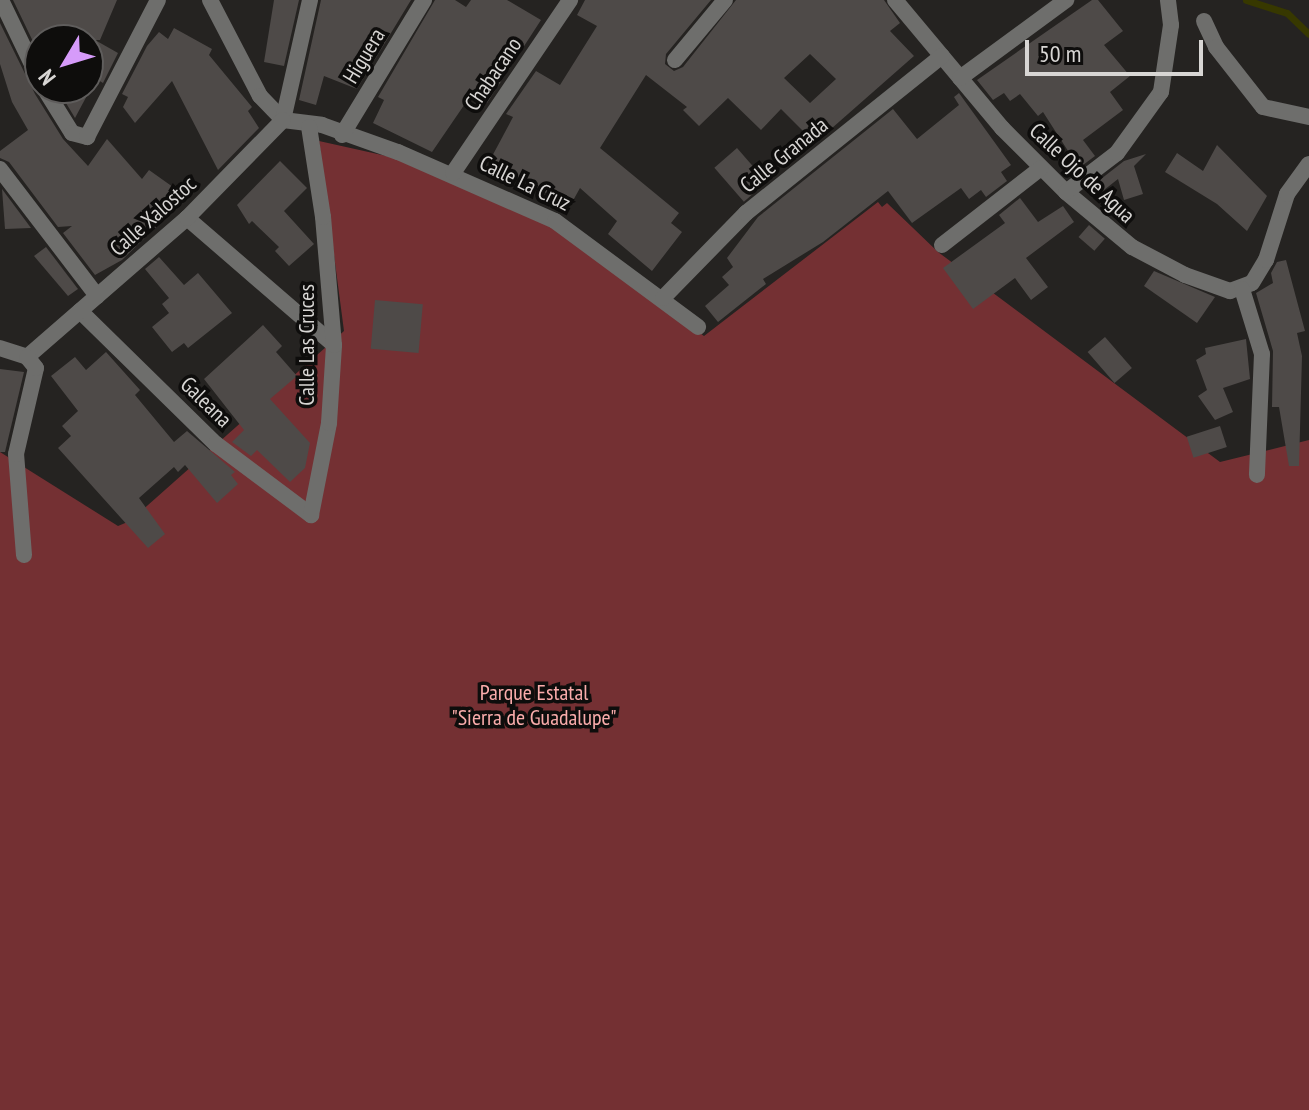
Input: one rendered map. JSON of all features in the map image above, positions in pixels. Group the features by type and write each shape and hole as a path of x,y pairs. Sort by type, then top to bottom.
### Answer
{"street":[{"path":"1,0 24,48"},
{"path":"54,104 72,133 87,137 158,0"},
{"path":"210,0 260,96 283,120 309,127"},
{"path":"283,120 310,0"},
{"name":"Higuera","path":"342,135 424,0"},
{"name":"Chabacano","path":"453,173 570,0"},
{"path":"675,60 725,0"},
{"name":"Calle Ojo de Agua","path":"895,0 1041,168 1132,247 1216,287 1242,289"},
{"path":"960,78 1066,0"},
{"path":"1066,192 1117,153 1161,92 1171,25 1168,0"},
{"path":"1204,21 1216,47 1263,107 1309,117"},
{"name":"Calle Granada","path":"663,298 746,213 942,56"},
{"name":"Calle Xalostoc","path":"27,357 187,218 283,120"},
{"name":"Calle La Cruz","path":"309,127 322,125 342,135 453,173 572,230 698,327"},
{"name":"Calle Las Cruces","path":"309,127 322,203 334,345 329,423 311,515"},
{"path":"1257,475 1262,354 1242,289 1259,274 1287,194 1309,164"},
{"path":"942,245 1041,168"},
{"path":"0,169 97,296"},
{"path":"187,218 334,345"},
{"name":"Galeana","path":"80,311 216,444 311,515"},
{"path":"0,348 27,357 36,368 16,454 24,555"}],"green space":[{"name":"Parque Estatal \"Sierra de Guadalupe\"","path":"319,141 409,161 556,226 704,336 878,202 882,207 887,203 938,252 1220,462 1309,440 1309,1110 0,1110 0,452 118,526 130,521 344,331"}],"building":[{"path":"13,0 117,0 104,31 104,24 25,24"},
{"path":"274,0 299,0 284,66 264,62"},
{"path":"321,0 411,0 357,89 324,76 316,105 299,100"},
{"path":"435,0 455,0 466,7 471,0 507,0 541,20 487,103 471,95 432,152 373,123 384,100 378,97"},
{"path":"585,0 711,0 666,54 665,64 674,71 683,67 736,0 884,0 900,23 890,31 914,56 815,143 781,109 761,130 728,98 699,126 683,110 687,107 646,75 600,148 679,213 671,223 682,232 652,271 608,234 617,221 580,188 570,206 489,162 513,117 506,114 536,71 560,85 597,26 577,15","holes":["810,54 836,79 810,103 784,78"]},
{"path":"1092,0 1098,0 1123,31 1104,45 1130,76 1110,92 1123,110 1083,140 1095,156 1079,168 1043,112 1038,116 1020,94 1010,101 1004,93 993,100 977,80"},
{"path":"0,23 24,72 24,104 41,104 63,139 88,166 107,139 142,179 149,170 187,197 122,260 95,275 63,233 72,226 58,227 9,162 0,158 0,151 28,130 12,102 0,64"},
{"path":"174,28 212,49 209,55 252,107 248,111 259,128 218,170 172,81 135,123 123,107 128,97 122,94 147,46 159,32 168,39"},
{"path":"104,45 118,53 104,81"},
{"path":"959,93 1011,165 1001,172 1007,181 986,197 981,190 969,199 961,188 912,223 888,191 823,242 763,279 766,284 718,322 705,306 729,285 722,277 733,267 727,258 758,217 893,109 917,139 959,105 954,97"},
{"path":"67,104 82,104 75,118"},
{"path":"1217,145 1267,196 1247,231 1217,204 1165,172 1177,153 1203,171"},
{"path":"737,148 767,182 744,202 714,168"},
{"path":"1146,154 1134,166 1143,194 1124,200 1118,179 1099,194 1092,186 1124,161"},
{"path":"280,161 307,188 284,211 314,244 289,266 275,251 279,247 252,221 249,224 237,205"},
{"path":"2,189 31,228 5,229"},
{"path":"1020,198 1038,222 1063,206 1074,222 1026,258 1048,287 1031,300 1015,278 973,309 943,268 1005,223 999,215"},
{"path":"1089,225 1105,239 1094,251 1079,237"},
{"path":"46,247 78,289 68,296 34,256"},
{"path":"159,257 184,285 198,273 232,313 188,348 184,343 172,352 152,327 169,313 162,304 169,298 145,269"},
{"path":"1286,260 1305,331 1297,333 1302,356 1299,466 1289,466 1279,407 1272,407 1273,351 1256,293 1273,283 1271,273 1277,262"},
{"path":"1154,271 1215,297 1197,323 1144,286"},
{"path":"375,300 423,304 419,353 371,349"},
{"path":"263,325 282,346 276,352 297,376 270,399 310,443 305,468 290,482 257,450 251,456 232,442 244,430 204,379"},
{"path":"1105,337 1132,368 1115,383 1088,352"},
{"path":"1246,339 1250,379 1223,388 1233,412 1215,420 1198,396 1207,390 1196,360 1206,354 1205,348"},
{"path":"106,352 140,390 135,395 174,442 187,431 235,472 231,475 238,484 217,503 185,465 178,472 174,467 139,498 165,534 148,548 58,448 71,436 62,426 78,411 51,376 75,357 86,370"},
{"path":"0,369 24,372 5,452 0,452"},
{"path":"1220,426 1227,447 1194,458 1187,437"}],"waterway":[{"path":"1246,0 1287,13 1309,34"}]}
